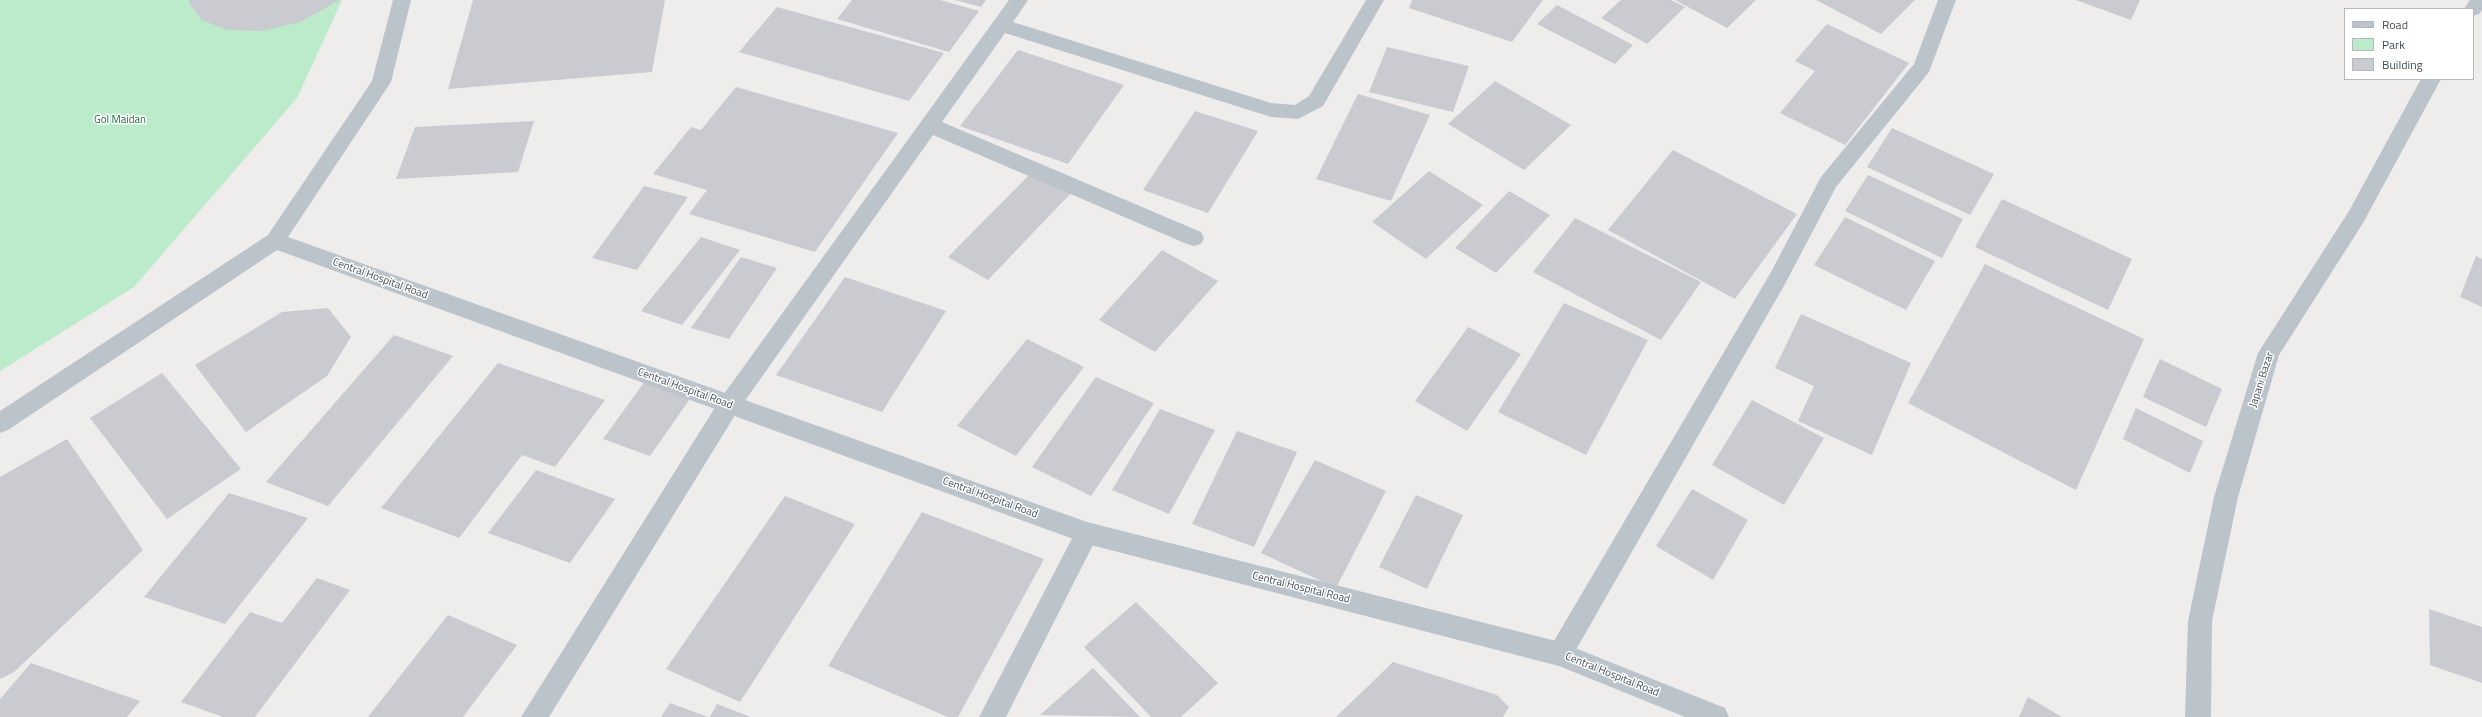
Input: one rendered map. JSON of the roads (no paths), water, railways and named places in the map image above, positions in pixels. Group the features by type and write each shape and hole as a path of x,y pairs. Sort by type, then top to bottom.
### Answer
{"street":[{"path":"0,423 275,241 381,82 402,0"},
{"path":"534,717 730,405 1019,0"},
{"path":"1001,25 1271,110 1298,112 1316,101 1374,0"},
{"path":"1560,654 1778,278 1828,182 1922,67 1947,0"},
{"name":"Japani Bazar","path":"2198,717 2200,621 2226,497 2269,353 2356,217 2430,80"},
{"path":"930,125 1194,238"},
{"name":"Central Hospital Road","path":"275,241 1087,533 1560,654 1716,717"},
{"path":"992,717 1087,533"}],"park label":[{"name":"Gol Maidan","path":"120,120"}]}
